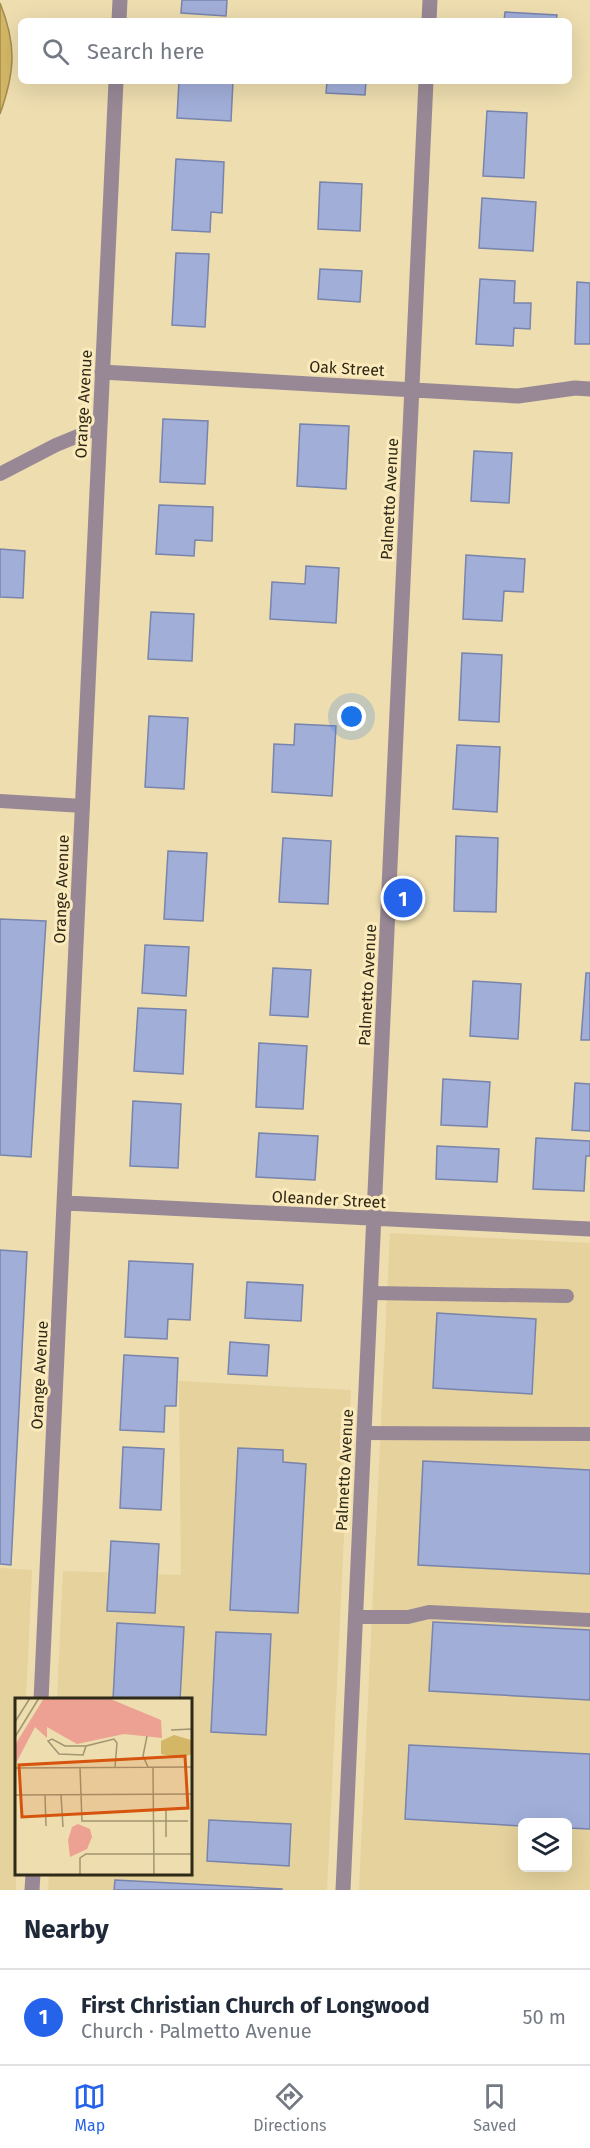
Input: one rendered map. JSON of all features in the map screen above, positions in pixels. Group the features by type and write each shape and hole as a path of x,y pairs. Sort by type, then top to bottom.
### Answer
{"street":[{"path":"119,18 120,0"},
{"path":"429,18 430,0"},
{"name":"Orange Avenue","path":"42,1698 116,84"},
{"name":"Palmetto Avenue","path":"343,1890 426,84"},
{"name":"Oak Street","path":"102,372 518,396 575,388 590,389"},
{"name":"Oleander Street","path":"66,1203 590,1229"},
{"path":"32,1890 33,1875"}],"lane":[{"path":"0,474 56,445 100,427"},
{"path":"0,801 83,806"},
{"path":"371,1293 567,1296"},
{"path":"364,1433 590,1434"},
{"path":"355,1617 408,1617 429,1612 590,1620"}],"shaded area":[{"path":"0,3 9,32 12,58 9,85 0,114"},
{"path":"390,1233 590,1243 590,1890 359,1890"},
{"path":"179,1381 351,1390 327,1890 48,1890 49,1875 192,1875 192,1698 57,1698 63,1571 181,1575"},
{"path":"0,1568 32,1570 26,1698 15,1698 16,1890 0,1890"}],"building":[{"path":"182,0 227,0 226,16 181,13"},
{"path":"505,12 557,15 556,18 504,18"},
{"path":"179,84 233,84 231,121 177,118"},
{"path":"327,84 366,84 365,95 326,93"},
{"path":"487,111 527,113 524,178 483,176"},
{"path":"176,159 224,162 222,213 211,212 210,232 172,230"},
{"path":"320,182 362,184 360,231 318,229"},
{"path":"482,198 536,202 533,251 479,248"},
{"path":"176,253 209,254 205,327 172,325"},
{"path":"320,269 362,271 360,302 318,299"},
{"path":"480,279 515,281 514,303 531,303 530,329 514,328 513,346 476,344"},
{"path":"577,282 590,283 590,344 575,344"},
{"path":"163,419 208,421 205,484 160,482"},
{"path":"300,424 349,426 346,489 297,486"},
{"path":"474,451 512,453 509,503 471,501"},
{"path":"159,505 213,507 212,541 195,540 194,556 156,554"},
{"path":"0,549 25,551 23,598 0,597"},
{"path":"466,555 525,559 523,592 504,591 502,621 463,619"},
{"path":"306,566 339,568 336,623 270,619 272,582 305,584"},
{"path":"151,612 194,614 192,661 148,659"},
{"path":"462,653 502,655 499,722 459,720"},
{"path":"149,716 188,718 184,789 145,787"},
{"path":"295,724 336,726 332,796 272,792 274,744 294,745"},
{"path":"457,745 500,747 497,812 453,809"},
{"path":"456,836 498,838 496,912 454,911"},
{"path":"283,838 331,841 328,904 279,902"},
{"path":"168,851 207,853 203,921 164,919"},
{"path":"0,919 46,921 31,1157 0,1155"},
{"path":"145,945 189,947 186,996 142,993"},
{"path":"273,968 311,970 308,1017 270,1015"},
{"path":"586,973 590,973 590,1040 581,1040"},
{"path":"473,981 521,984 518,1039 470,1036"},
{"path":"138,1008 186,1010 183,1074 134,1071"},
{"path":"259,1043 307,1046 303,1109 256,1107"},
{"path":"443,1079 490,1082 487,1127 441,1125"},
{"path":"575,1083 590,1084 590,1131 572,1130"},
{"path":"133,1101 181,1104 178,1168 130,1166"},
{"path":"259,1133 318,1136 315,1180 256,1177"},
{"path":"536,1138 590,1141 590,1156 586,1156 584,1191 533,1189"},
{"path":"437,1146 499,1149 497,1182 436,1179"},
{"path":"0,1250 27,1252 11,1565 0,1564"},
{"path":"129,1261 193,1264 190,1320 168,1319 167,1339 125,1337"},
{"path":"247,1282 303,1285 301,1321 245,1318"},
{"path":"437,1313 536,1319 532,1394 433,1388"},
{"path":"230,1342 269,1345 267,1376 228,1374"},
{"path":"124,1355 178,1358 176,1406 165,1406 164,1432 120,1430"},
{"path":"123,1447 164,1449 161,1510 120,1508"},
{"path":"238,1448 283,1450 283,1462 306,1464 298,1613 230,1610"},
{"path":"423,1461 590,1470 590,1574 418,1565"},
{"path":"111,1541 159,1544 155,1613 107,1611"},
{"path":"433,1622 590,1630 590,1700 429,1691"},
{"path":"117,1623 184,1627 180,1698 113,1698"},
{"path":"216,1632 271,1634 266,1735 211,1732"},
{"path":"409,1745 590,1754 590,1829 572,1828 572,1818 518,1818 518,1826 405,1819"},
{"path":"209,1820 291,1824 289,1866 207,1861"},
{"path":"115,1880 282,1889 282,1890 114,1890"}],"place":[{"name":"First Christian Church of Longwood","path":"403,898"}]}
